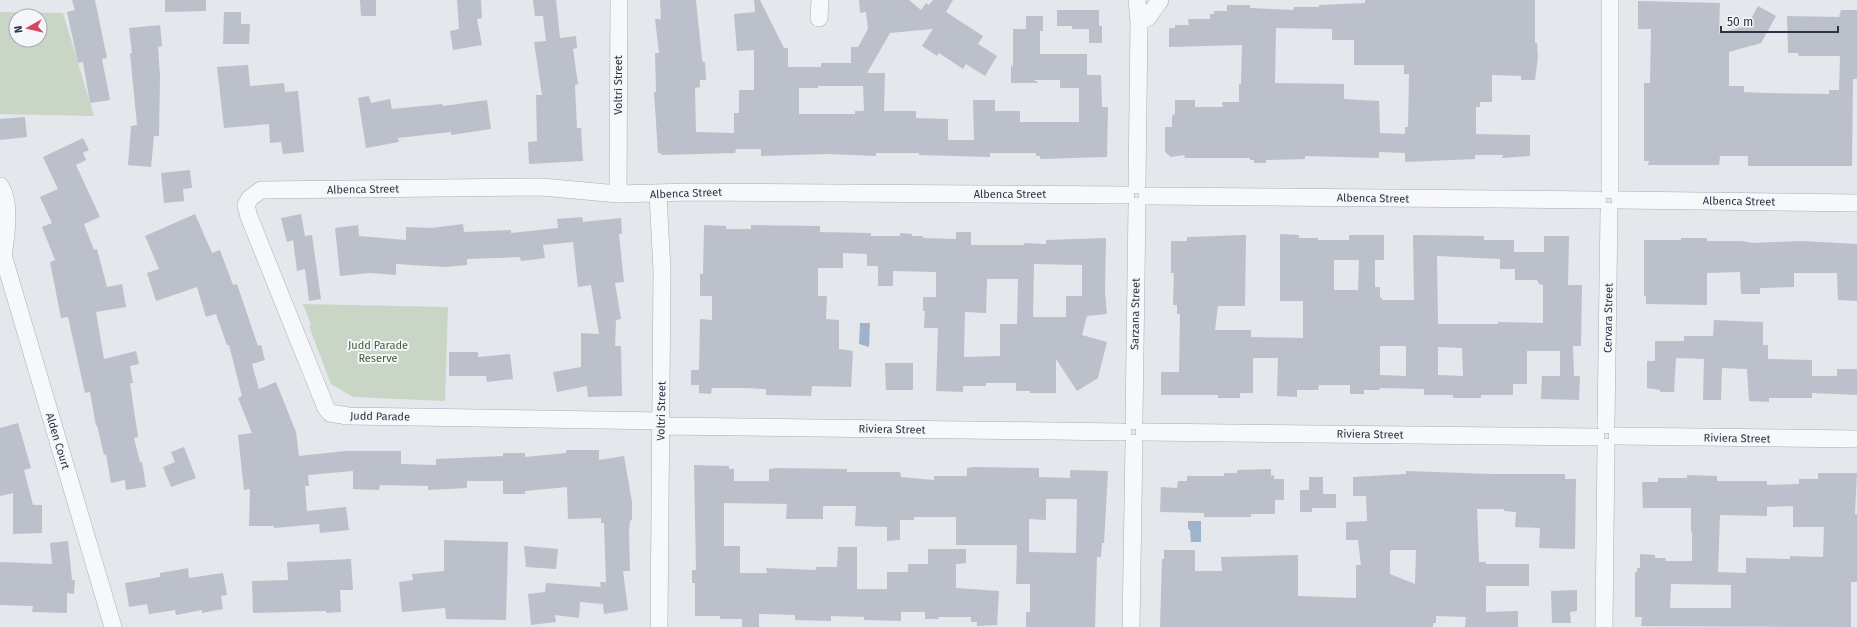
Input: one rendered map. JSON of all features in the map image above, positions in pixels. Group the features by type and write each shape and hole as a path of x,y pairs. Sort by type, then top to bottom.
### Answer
{"street":[{"name":"Voltri Street","path":"618,194 619,0"},
{"path":"818,18 820,0"},
{"name":"Sarzana Street","path":"1131,627 1139,22 1137,0"},
{"path":"1139,22 1148,17 1160,0"},
{"name":"Cervara Street","path":"1604,627 1610,0"},
{"name":"Alden Court","path":"0,186 4,194 7,228 2,254 113,627"},
{"name":"Albenca Street","path":"250,198 261,190 542,187 618,194 689,192 1137,195 1857,203"},
{"name":"Voltri Street","path":"658,194 662,271 662,424 659,627"},
{"name":"Judd Parade","path":"250,198 246,205 249,217 326,408 330,413 348,416 662,424"},
{"name":"Riviera Street","path":"662,424 1134,432 1857,439"}],"green space":[{"path":"0,12 8,12 8,48 48,48 48,13 63,13 94,116 0,114"},
{"name":"Judd Parade Reserve","path":"303,304 448,307 445,401 353,397 331,384 309,326 311,325"}],"water":[{"path":"860,323 870,323 869,347 859,344"},
{"path":"1188,521 1201,521 1201,542 1191,542"}],"building":[{"path":"72,0 95,0 107,58 102,59 110,100 90,103 83,62 78,63 67,12 75,10"},
{"path":"165,0 206,0 206,11 165,12"},
{"path":"360,0 376,0 376,16 361,16"},
{"path":"457,0 481,0 482,18 477,19 482,45 453,50 450,31 459,29"},
{"path":"533,0 556,0 560,38 576,36 577,48 573,49 578,84 575,85 577,128 581,128 583,161 529,164 528,142 537,141 536,95 542,95 534,42 546,41 543,16 535,16"},
{"path":"660,0 696,0 702,59 703,62 705,62 706,80 700,80 700,87 695,88 696,132 734,133 734,113 739,113 739,90 754,90 754,50 737,51 734,14 755,12 754,0 760,0 784,48 788,48 788,67 821,67 821,63 851,63 851,47 858,47 868,29 866,12 860,13 859,0 909,0 921,10 926,3 929,5 933,0 953,0 946,12 983,36 978,44 997,56 985,76 966,64 963,69 939,53 937,56 922,46 933,29 890,33 867,73 885,73 884,111 916,111 916,118 948,119 948,140 974,140 973,100 995,100 995,111 1020,111 1020,122 1079,122 1079,88 1060,88 1060,80 1034,80 1039,83 1011,83 1011,65 1013,67 1013,29 1026,29 1026,16 1043,16 1043,31 1040,31 1040,54 1087,54 1087,75 1101,75 1102,107 1108,107 1107,157 1040,159 1040,156 1036,156 1036,153 990,153 990,157 919,155 919,153 876,153 876,156 828,154 761,156 761,149 736,149 735,153 661,155 661,153 658,153 654,92 656,92 655,53 659,53 655,19 661,19","holes":["818,86 863,86 864,111 855,111 855,114 799,114 799,88 818,88"]},
{"path":"1365,0 1535,0 1535,43 1537,43 1538,57 1535,80 1521,80 1521,76 1492,75 1492,102 1480,102 1480,107 1476,107 1476,134 1530,135 1530,156 1502,158 1503,155 1475,155 1475,159 1405,162 1405,153 1379,152 1379,158 1305,156 1305,159 1266,160 1266,163 1254,163 1254,160 1250,160 1250,158 1185,158 1184,155 1171,157 1165,152 1165,127 1172,127 1172,116 1175,114 1175,100 1195,100 1195,107 1223,107 1222,102 1239,102 1239,84 1241,84 1242,45 1169,47 1169,28 1175,28 1175,25 1189,25 1188,19 1210,19 1210,14 1214,14 1214,11 1227,11 1227,5 1250,5 1250,8 1293,10 1294,7 1319,7 1319,5 1365,3","holes":["1276,28 1332,29 1332,40 1354,40 1354,65 1404,65 1404,74 1409,74 1408,127 1405,127 1405,134 1380,133 1379,101 1344,99 1344,84 1275,83"]},
{"path":"1638,1 1720,3 1719,33 1747,26 1758,6 1776,16 1761,43 1729,52 1729,86 1744,86 1744,92 1764,93 1829,94 1829,90 1839,90 1840,56 1799,56 1798,53 1788,53 1787,16 1839,17 1841,10 1857,10 1857,79 1853,79 1852,166 1748,166 1748,156 1720,156 1719,165 1648,165 1649,161 1644,161 1644,83 1650,83 1651,29 1638,29"},
{"path":"1057,10 1099,10 1099,26 1102,26 1102,43 1089,43 1089,29 1072,29 1072,26 1057,26"},
{"path":"224,12 241,12 241,24 250,24 249,44 223,44"},
{"path":"160,25 162,46 158,47 160,76 159,136 154,136 151,167 128,165 131,126 137,125 129,28"},
{"path":"248,65 250,86 284,83 285,92 298,91 304,152 283,154 281,142 270,143 269,124 224,128 217,67"},
{"path":"369,96 371,103 390,99 392,109 442,104 443,106 487,100 491,129 451,135 451,132 398,138 399,142 366,148 358,98"},
{"path":"25,117 27,137 0,140 0,119"},
{"path":"83,138 89,150 83,153 86,160 76,165 100,217 84,224 94,250 97,249 107,287 122,284 126,307 96,312 104,359 136,351 139,364 130,366 133,383 130,383 138,437 134,438 140,462 142,462 146,487 126,490 125,480 111,483 106,454 104,455 97,425 96,426 90,392 85,393 68,317 61,318 50,262 55,260 42,227 52,223 40,197 58,189 43,157"},
{"path":"190,170 192,188 183,189 184,201 164,203 161,173"},
{"path":"195,214 212,253 220,250 233,285 237,284 258,346 261,345 265,360 252,364 259,389 276,382 296,432 299,456 345,451 401,451 401,464 436,465 436,459 503,456 503,453 525,453 525,457 566,453 566,450 599,450 599,460 624,456 632,502 632,520 630,521 629,533 630,571 623,571 628,610 604,614 603,604 580,602 579,618 555,615 556,622 531,625 528,594 545,592 546,583 601,587 600,582 606,582 604,523 601,523 601,518 568,519 567,487 525,491 525,494 503,494 503,481 467,481 467,488 428,490 428,486 380,485 379,490 353,489 353,471 308,475 309,486 305,486 307,511 346,507 349,530 320,533 319,524 274,528 274,526 249,526 250,489 244,490 238,435 252,433 238,398 242,396 229,345 227,345 216,314 206,317 197,287 156,301 147,273 159,269 145,236"},
{"path":"301,214 305,236 312,235 321,299 309,301 305,269 297,271 293,240 287,242 281,218"},
{"path":"582,217 583,222 621,218 622,234 619,234 624,282 615,283 621,319 616,320 615,346 621,346 622,396 588,397 587,386 557,392 553,372 581,367 581,333 599,334 591,285 578,287 573,242 543,245 545,258 521,261 520,257 467,259 467,265 445,267 396,264 396,275 370,273 340,276 335,228 358,225 359,236 406,240 406,227 431,228 463,224 464,232 511,230 511,233 558,228 557,219"},
{"path":"704,225 726,226 726,229 751,229 751,225 820,226 820,232 871,233 871,236 900,236 900,233 912,234 912,236 923,236 923,238 956,239 956,232 971,232 971,245 1024,245 1024,243 1046,244 1046,240 1106,238 1105,292 1107,314 1087,316 1082,335 1107,342 1098,378 1077,391 1056,359 1056,393 1030,393 1030,391 1016,391 1016,383 986,383 986,386 963,386 963,392 936,391 938,328 924,328 925,311 923,311 923,297 936,297 936,272 893,271 893,286 878,286 878,266 867,266 867,254 843,253 843,268 818,268 818,296 827,296 826,319 839,320 839,349 853,351 851,387 812,386 811,396 766,395 766,389 746,388 712,388 711,394 699,393 699,385 691,385 691,370 699,370 700,319 712,320 712,296 700,296 700,274 703,274","holes":["1034,264 1082,265 1082,296 1066,296 1066,317 1033,317","987,279 1018,279 1017,324 1000,324 1000,356 964,357 965,312 986,313"]},
{"path":"1280,234 1299,235 1299,238 1318,238 1318,240 1349,240 1349,235 1384,235 1384,260 1375,260 1375,287 1380,287 1380,298 1382,298 1382,300 1414,300 1413,235 1484,236 1484,240 1514,240 1514,252 1544,252 1544,236 1569,236 1568,285 1582,285 1581,346 1573,346 1574,376 1580,376 1579,400 1541,399 1542,376 1560,376 1560,351 1527,351 1527,384 1513,384 1513,395 1481,395 1481,398 1453,398 1453,395 1424,395 1424,389 1380,388 1379,390 1364,390 1364,394 1350,394 1350,385 1319,385 1318,390 1297,390 1297,397 1277,396 1278,358 1253,358 1253,393 1240,393 1240,398 1218,398 1218,395 1161,395 1161,372 1179,372 1180,314 1177,314 1177,305 1173,305 1174,273 1171,273 1171,241 1187,241 1187,237 1246,235 1245,306 1218,306 1215,330 1251,330 1251,337 1303,338 1303,301 1280,301","holes":["1437,256 1500,259 1500,269 1515,269 1515,280 1537,280 1539,284 1543,285 1543,323 1498,322 1498,324 1438,324","1334,260 1359,260 1358,290 1334,290","1380,346 1406,346 1406,376 1380,375","1438,347 1462,348 1463,376 1438,375"]},
{"path":"1681,238 1707,238 1707,241 1742,241 1752,243 1801,241 1857,244 1857,301 1838,300 1837,273 1794,273 1794,287 1760,288 1760,294 1741,294 1740,272 1707,273 1707,305 1646,304 1646,296 1644,296 1644,240 1681,240"},
{"path":"1714,320 1763,322 1763,345 1768,345 1768,359 1812,360 1812,376 1837,376 1837,369 1857,369 1857,395 1812,393 1812,398 1769,398 1769,402 1749,401 1747,369 1722,368 1721,400 1703,400 1704,359 1676,358 1674,392 1660,392 1660,390 1647,388 1647,361 1655,361 1655,341 1684,341 1684,336 1713,336"},
{"path":"449,352 478,352 478,357 510,354 513,379 487,382 486,376 449,376"},
{"path":"885,363 913,363 913,390 886,390"},
{"path":"18,423 31,468 24,470 33,505 42,505 42,533 13,534 13,493 0,496 0,428"},
{"path":"184,447 196,478 171,487 163,467 175,462 171,452"},
{"path":"694,465 729,466 729,469 734,469 734,481 769,481 769,469 776,468 847,469 847,472 900,472 901,477 934,480 934,476 967,476 967,468 974,467 1039,468 1039,477 1070,478 1070,470 1108,471 1104,543 1102,543 1101,557 1097,557 1095,627 1026,627 1026,612 1030,612 1030,584 1016,584 1017,545 956,545 956,517 914,517 914,520 900,520 900,540 887,541 887,527 855,526 856,506 823,506 823,519 786,519 787,504 724,503 724,546 740,546 740,573 767,573 766,568 816,570 816,567 837,567 838,547 857,547 857,589 887,589 887,572 908,572 908,564 928,564 928,549 966,549 966,563 956,564 956,588 999,591 997,625 977,626 977,622 971,622 971,617 938,617 939,619 925,619 925,612 901,612 901,621 864,620 864,617 831,616 831,621 795,620 795,615 759,614 759,627 742,627 742,619 720,619 720,616 695,616 695,583 692,583 692,570 696,570","holes":["1046,499 1077,499 1076,553 1029,552 1029,519 1046,520"]},
{"path":"1271,469 1271,476 1274,475 1274,479 1284,479 1284,500 1275,500 1275,514 1251,514 1251,517 1204,517 1204,513 1160,512 1161,487 1177,488 1178,481 1187,481 1187,476 1224,476 1224,473 1237,473 1237,470"},
{"path":"1406,471 1492,474 1565,474 1565,479 1576,479 1575,549 1539,548 1540,528 1515,527 1516,512 1504,511 1504,509 1477,509 1479,562 1486,562 1486,564 1529,564 1529,586 1486,586 1486,612 1518,611 1518,627 1465,627 1466,617 1436,616 1436,623 1433,623 1433,627 1160,627 1162,559 1164,559 1164,550 1195,550 1195,571 1222,571 1221,557 1298,555 1298,596 1356,598 1356,565 1361,565 1358,540 1346,540 1346,522 1367,521 1366,496 1353,496 1353,477 1406,474","holes":["1416,550 1415,584 1390,574 1390,551"]},
{"path":"1818,473 1857,473 1855,514 1857,514 1857,582 1851,582 1851,627 1641,626 1642,617 1635,617 1635,572 1637,572 1637,568 1640,568 1640,554 1655,555 1655,558 1666,558 1665,561 1692,561 1691,508 1643,508 1642,482 1658,482 1658,478 1687,478 1687,475 1717,476 1717,481 1767,481 1767,485 1799,484 1799,479 1818,479","holes":["1793,506 1793,527 1824,527 1823,557 1790,556 1790,559 1746,558 1746,573 1718,572 1720,515 1767,516 1767,507","1671,584 1731,585 1731,608 1670,608"]},
{"path":"1309,477 1323,477 1323,494 1336,494 1336,508 1312,508 1312,512 1300,512 1300,490 1309,490"},
{"path":"444,540 508,542 506,620 446,619 445,608 402,612 399,582 413,580 412,574 444,571"},
{"path":"68,541 72,580 75,580 74,594 67,593 67,613 32,612 33,606 0,605 0,562 52,564 50,543"},
{"path":"524,546 558,549 556,569 526,567"},
{"path":"351,559 353,590 340,590 341,612 253,613 252,581 288,580 287,562"},
{"path":"188,568 189,578 223,573 227,595 221,596 223,609 202,613 202,610 176,615 175,610 149,614 147,604 129,607 125,583 160,577 160,573"},
{"path":"1577,590 1577,611 1570,612 1571,623 1552,623 1551,591"}]}
